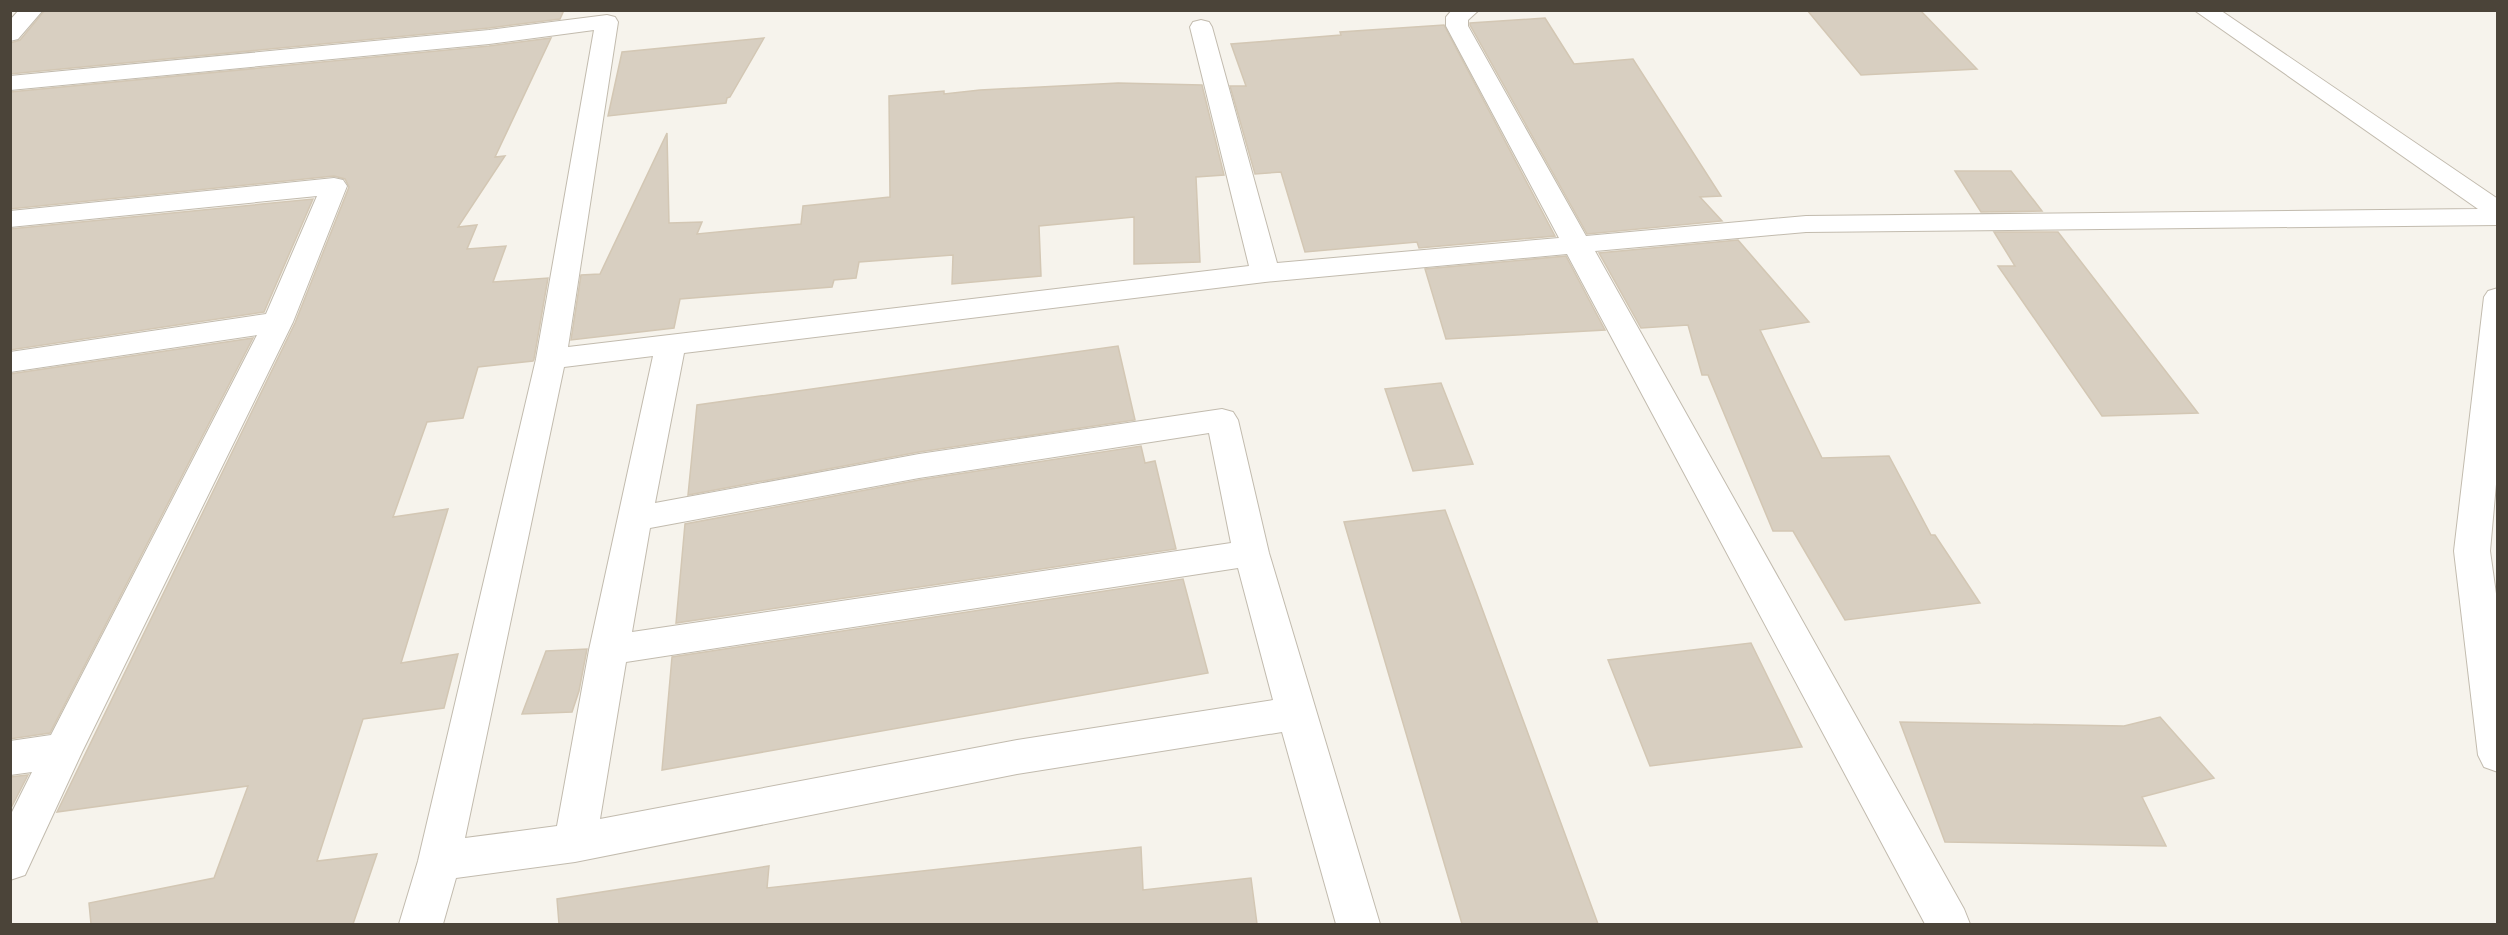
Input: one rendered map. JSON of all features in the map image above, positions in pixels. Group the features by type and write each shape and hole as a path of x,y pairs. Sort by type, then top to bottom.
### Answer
{"street":[{"path":"10,34 32,10"},
{"path":"1468,10 1457,17 1457,26 1948,924"},
{"path":"2205,10 2498,211"},
{"path":"10,83 489,37 610,16 551,358 439,861 421,924"},
{"path":"1201,27 1265,273"},
{"path":"10,219 334,186 278,322 63,750 10,861"},
{"path":"551,358 1265,273 1806,224 2498,217"},
{"path":"2498,297 2472,551 2498,755"},
{"path":"12,363 278,322"},
{"path":"575,843 608,650 670,345"},
{"path":"634,519 919,466 1222,420 1251,553 1358,924"},
{"path":"608,650 1251,553"},
{"path":"439,861 575,843 1017,757 1296,713"},
{"path":"10,758 63,750"}],"building":[{"path":"45,10 564,10 560,19 489,28 10,74 10,43 20,40"},
{"path":"1807,10 1920,10 1977,69 1861,75"},
{"path":"1545,18 1574,64 1633,59 1721,196 1700,197 1722,221 1587,234 1470,25 1470,23"},
{"path":"1444,25 1555,236 1419,248 1417,242 1305,252 1281,172 1255,174 1230,86 1246,86 1231,44 1341,35 1340,32"},
{"path":"551,38 495,157 505,156 458,227 477,225 467,249 506,246 493,282 548,278 534,359 533,361 478,367 463,418 427,422 393,517 448,509 401,663 458,654 444,708 363,719 317,861 377,854 353,924 91,924 89,903 214,878 248,786 57,812 295,323 349,187 345,179 334,176 10,209 10,92 489,46"},
{"path":"764,38 726,103 608,116 622,52"},
{"path":"1118,83 1202,85 1224,175 1196,177 1200,262 1134,264 1134,217 1039,226 1041,276 952,284 953,255 859,262 856,278 834,280 832,287 680,299 674,328 571,340 581,275 600,274 667,133 669,223 702,222 697,234 801,224 803,206 890,197 889,96 944,91 944,94"},
{"path":"1955,171 2011,171 2042,211 1981,212"},
{"path":"313,199 264,312 10,350 10,229"},
{"path":"1994,232 2058,232 2198,413 2102,416 1998,266 2015,266"},
{"path":"1738,240 1809,322 1760,330 1822,458 1889,456 1931,535 1935,535 1980,603 1845,620 1793,531 1773,531 1708,375 1702,375 1688,325 1641,328 1599,253"},
{"path":"1566,256 1605,330 1446,339 1425,269"},
{"path":"253,338 50,733 10,739 10,374"},
{"path":"1118,346 1135,420 919,452 688,495 697,405"},
{"path":"1441,383 1473,464 1413,471 1385,389"},
{"path":"1141,446 1145,463 1155,461 1176,549 676,623 685,524 919,480"},
{"path":"1445,510 1598,924 1462,924 1344,522"},
{"path":"1183,579 1208,673 662,770 672,657"},
{"path":"1751,643 1802,747 1650,766 1608,660"},
{"path":"587,649 579,691 572,712 522,714 546,651"},
{"path":"2160,717 2214,778 2142,797 2166,846 1945,842 1900,722 2124,726"},
{"path":"28,775 10,810 10,777"},
{"path":"1141,847 1143,890 1251,878 1257,924 559,924 557,899 769,866 767,888"}]}
